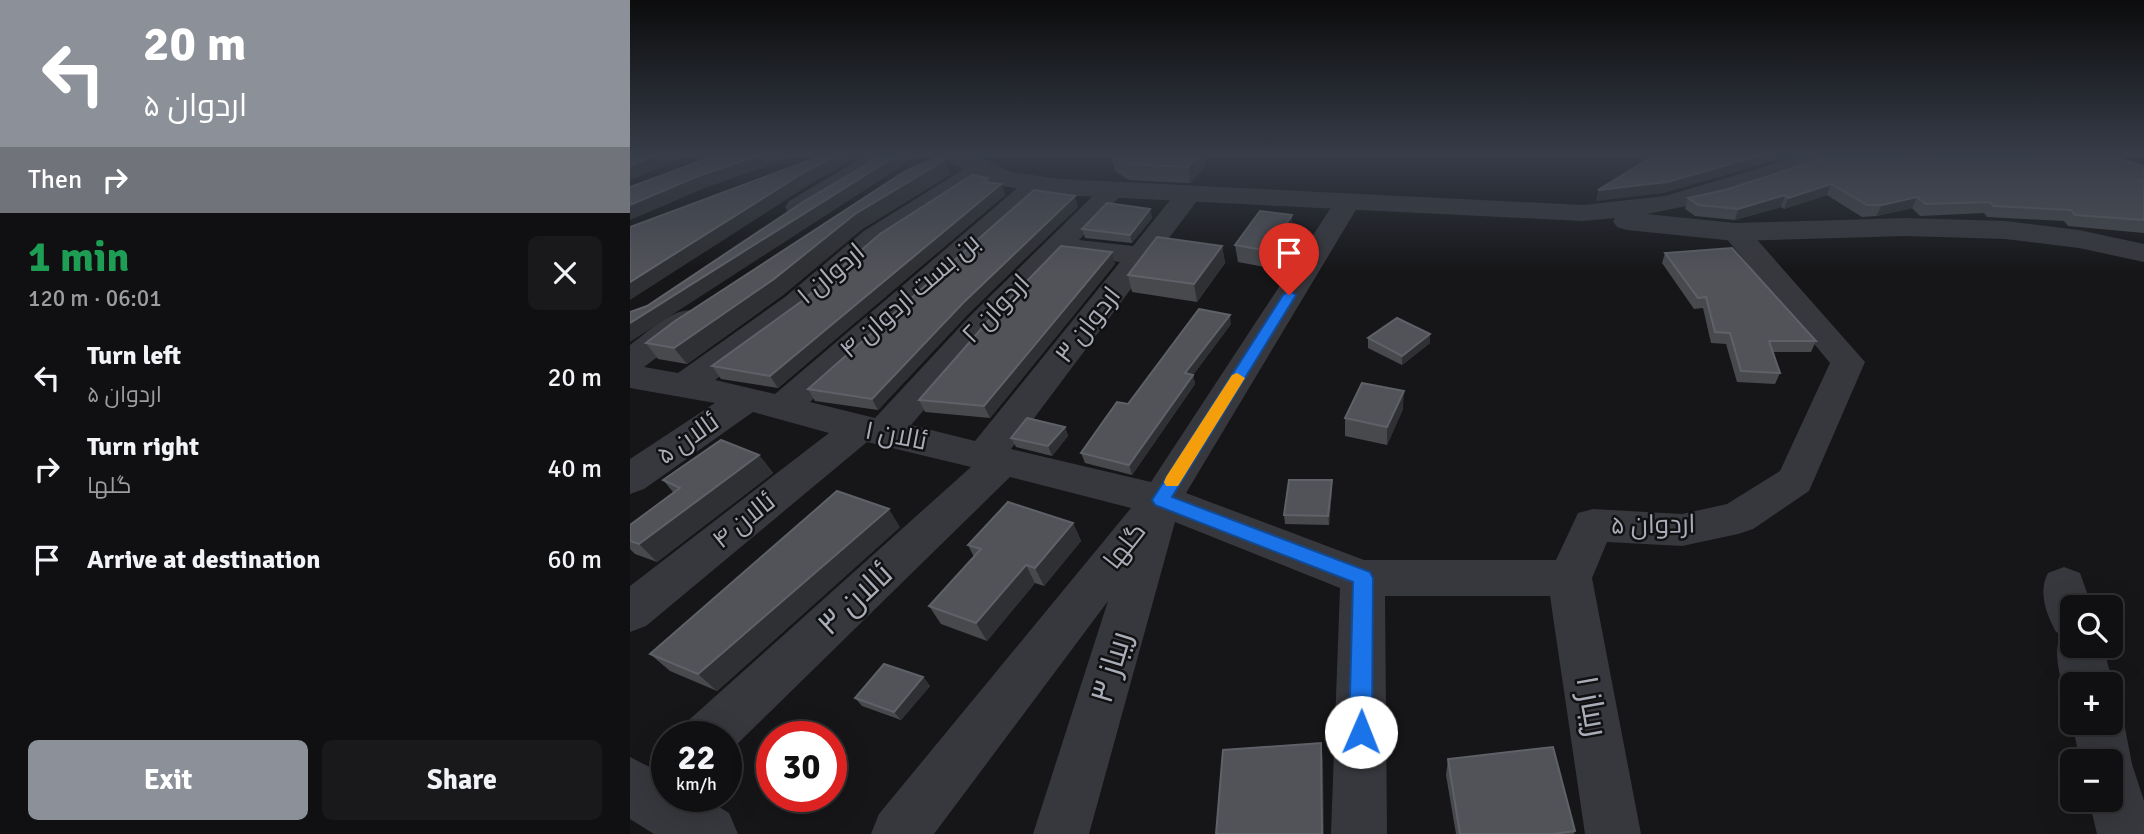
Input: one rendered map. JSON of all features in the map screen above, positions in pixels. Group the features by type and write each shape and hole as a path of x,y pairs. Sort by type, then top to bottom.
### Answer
{"street":[{"path":"779,219 820,194"},
{"name":"اردوان ۱","path":"685,385 796,304 874,237 942,194"},
{"name":"بن بست اردوان ۴","path":"782,407 1026,194"},
{"name":"اردوان ۲","path":"871,430 1109,194"},
{"path":"1189,194 1347,204 1583,212 1665,204 1702,194"},
{"name":"اردوان ۳","path":"994,458 1189,194"},
{"name":"گلها","path":"900,834 1161,500 1347,204"},
{"path":"1583,212 1644,224 1735,232 1906,227 2005,230 2079,239 2144,253"},
{"name":"اردوان ۵","path":"1570,578 1593,525 1682,530 1738,518 1795,481 1848,362 1735,232"},
{"path":"1058,246 1143,256"},
{"path":"631,373 674,328 709,306"},
{"path":"641,319 674,328"},
{"name":"ئالان ۱","path":"631,373 782,407 1161,500"},
{"name":"ئالان ۵","path":"630,479 745,400"},
{"name":"ئالان ۴","path":"630,612 871,430"},
{"name":"ئالان ۳","path":"724,721 994,458"},
{"path":"1161,500 1363,578 1570,578"},
{"name":"ریباز ۳","path":"1061,834 1161,500"},
{"path":"1359,834 1363,578"},
{"name":"ریباز ۱","path":"1570,578 1613,834"},
{"path":"647,785 708,834"},
{"path":"2119,812 2124,834"}],"building":[{"path":"630,194 656,194 630,205"},
{"path":"719,194 770,194 630,282 630,227"},
{"path":"817,194 835,194 630,323 630,312 647,306"},
{"path":"870,194 888,194 855,214 774,279 674,348 646,343 675,321"},
{"path":"942,194 989,194 770,376 712,366 802,301 880,234"},
{"path":"1030,194 1075,196 963,303 872,399 808,389"},
{"path":"1707,194 1801,194 1788,198 1785,195 1738,209 1698,205 1688,198"},
{"path":"1848,194 2144,194 2144,220 2075,215 2071,210 1993,206 1990,202 1926,204 1917,197 1882,205 1867,205"},
{"path":"1107,203 1150,209 1130,235 1082,229"},
{"path":"1260,211 1292,215 1268,251 1235,245"},
{"path":"1157,237 1222,246 1194,284 1128,275"},
{"path":"1061,246 1112,252 984,406 919,400 989,320"},
{"path":"1732,248 1816,341 1769,341 1780,373 1741,371 1730,333 1715,332 1706,297 1698,298 1665,253"},
{"path":"1199,309 1230,315 1185,373 1193,375 1129,465 1081,453 1117,402 1128,404"},
{"path":"1397,318 1430,334 1402,356 1368,338"},
{"path":"1362,383 1404,391 1387,427 1345,418"},
{"path":"1027,418 1065,427 1048,446 1011,438"},
{"path":"721,440 759,455 639,544 630,541 630,525 680,488 663,480"},
{"path":"1289,480 1332,480 1328,516 1284,515"},
{"path":"837,491 889,509 698,674 650,654"},
{"path":"1008,502 1073,523 1035,568 1026,565 976,623 929,606 981,549 968,545"},
{"path":"884,664 923,677 894,712 855,698"},
{"path":"1321,743 1322,834 1216,834 1223,750"},
{"path":"1553,747 1575,831 1553,834 1460,834 1448,759"}],"slow traffic":[{"path":"1172,482 1237,378"}],"route":[{"path":"1289,295 1161,500 1363,578 1361,732"}]}
